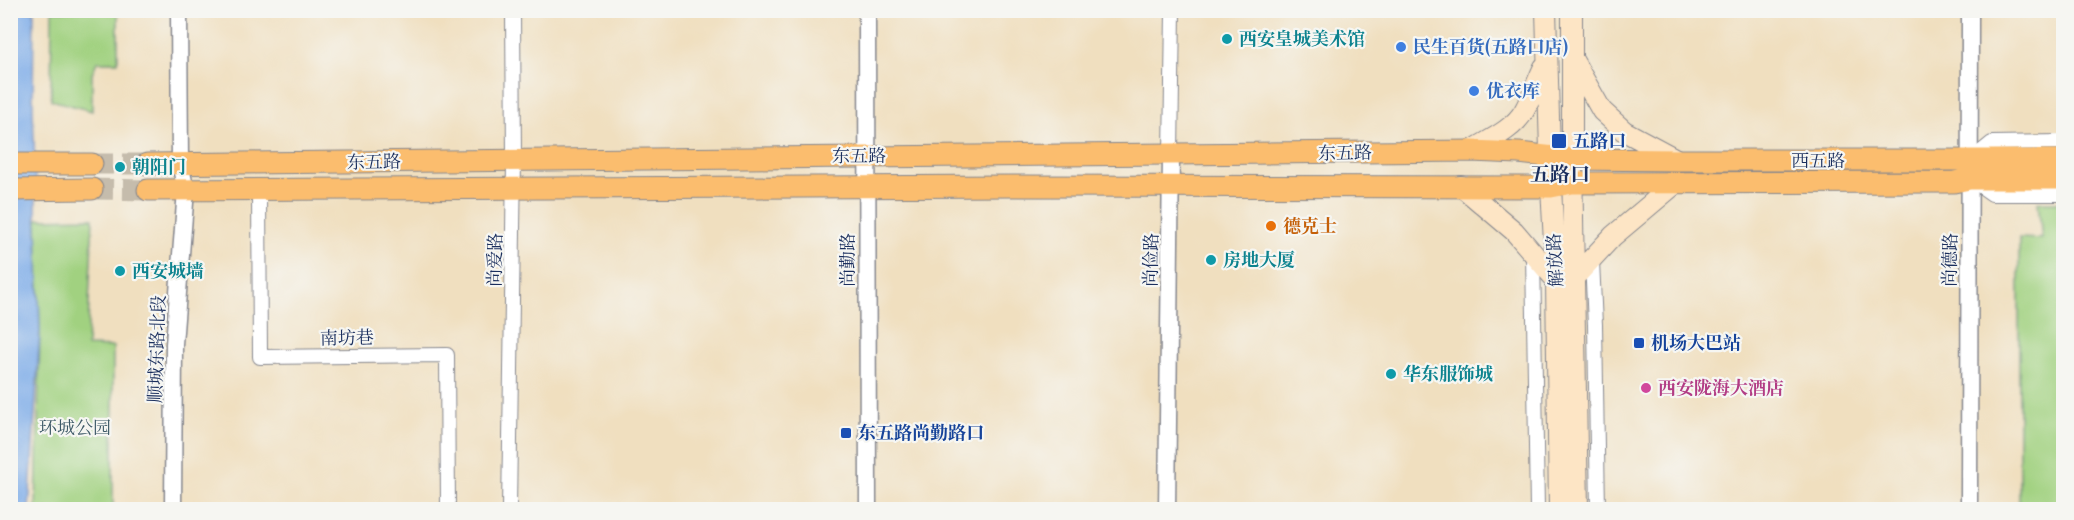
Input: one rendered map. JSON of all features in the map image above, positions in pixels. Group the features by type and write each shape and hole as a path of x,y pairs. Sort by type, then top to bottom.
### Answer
{"main road":[{"name":"解放路","path":"1546,10 1551,187 1565,280 1578,510"},
{"name":"解放路","path":"1559,510 1565,280 1572,183 1572,10"},
{"path":"1572,57 1602,111 1624,131 1678,160"},
{"path":"1471,152 1506,130 1517,120 1546,62"},
{"name":"东五路","path":"147,164 1471,152 1519,153 1572,159"},
{"name":"西五路","path":"1572,159 1678,160 1970,170 2064,179"},
{"name":"西五路","path":"1572,183 1954,182 1970,170 2064,160"},
{"path":"10,164 92,164"},
{"name":"东五路","path":"148,190 1551,187 1572,183"},
{"path":"1461,186 1514,231 1533,253 1565,280 1592,261 1613,236 1676,183"},
{"path":"10,190 92,189"}],"street":[{"name":"顺城东路北段","path":"173,510 174,344 186,190 180,164 179,10"},
{"name":"尚爱路","path":"509,510 514,188 513,10"},
{"name":"尚勤路","path":"867,10 868,510"},
{"name":"尚俭路","path":"1167,510 1173,10"},
{"name":"尚德路","path":"1969,510 1970,10"},
{"path":"2064,142 1992,142 1970,170 1992,194 2064,194"},
{"name":"南坊巷","path":"259,190 260,357 447,355 448,510"},
{"path":"1533,253 1537,510"},
{"path":"1592,261 1598,510"}],"green space":[{"path":"52,11 118,11 118,62 97,62 92,73 92,111 51,100"},
{"path":"2038,202 2063,202 2063,509 2019,509 2019,238 2042,239"},
{"name":"环城公园","path":"93,218 87,346 113,347 113,509 36,510 40,330 37,219"}],"water":[{"path":"10,11 34,11 33,108 40,330 29,510 10,509"}],"tunnel":[{"path":"92,164 147,164"},
{"path":"92,189 148,190"}],"place":[{"name":"西安皇城美术馆","path":"1227,39"},
{"name":"民生百货(五路口店)","path":"1401,47"},
{"name":"优衣库","path":"1474,91"},
{"name":"五路口","path":"1559,141"},
{"name":"朝阳门","path":"120,167"},
{"name":"德克士","path":"1271,226"},
{"name":"房地大厦","path":"1211,260"},
{"name":"西安城墙","path":"120,271"},
{"name":"机场大巴站","path":"1639,343"},
{"name":"华东服饰城","path":"1391,374"},
{"name":"西安陇海大酒店","path":"1646,388"},
{"name":"东五路尚勤路口","path":"846,433"}],"district":[{"name":"五路口","path":"1560,174"}]}
